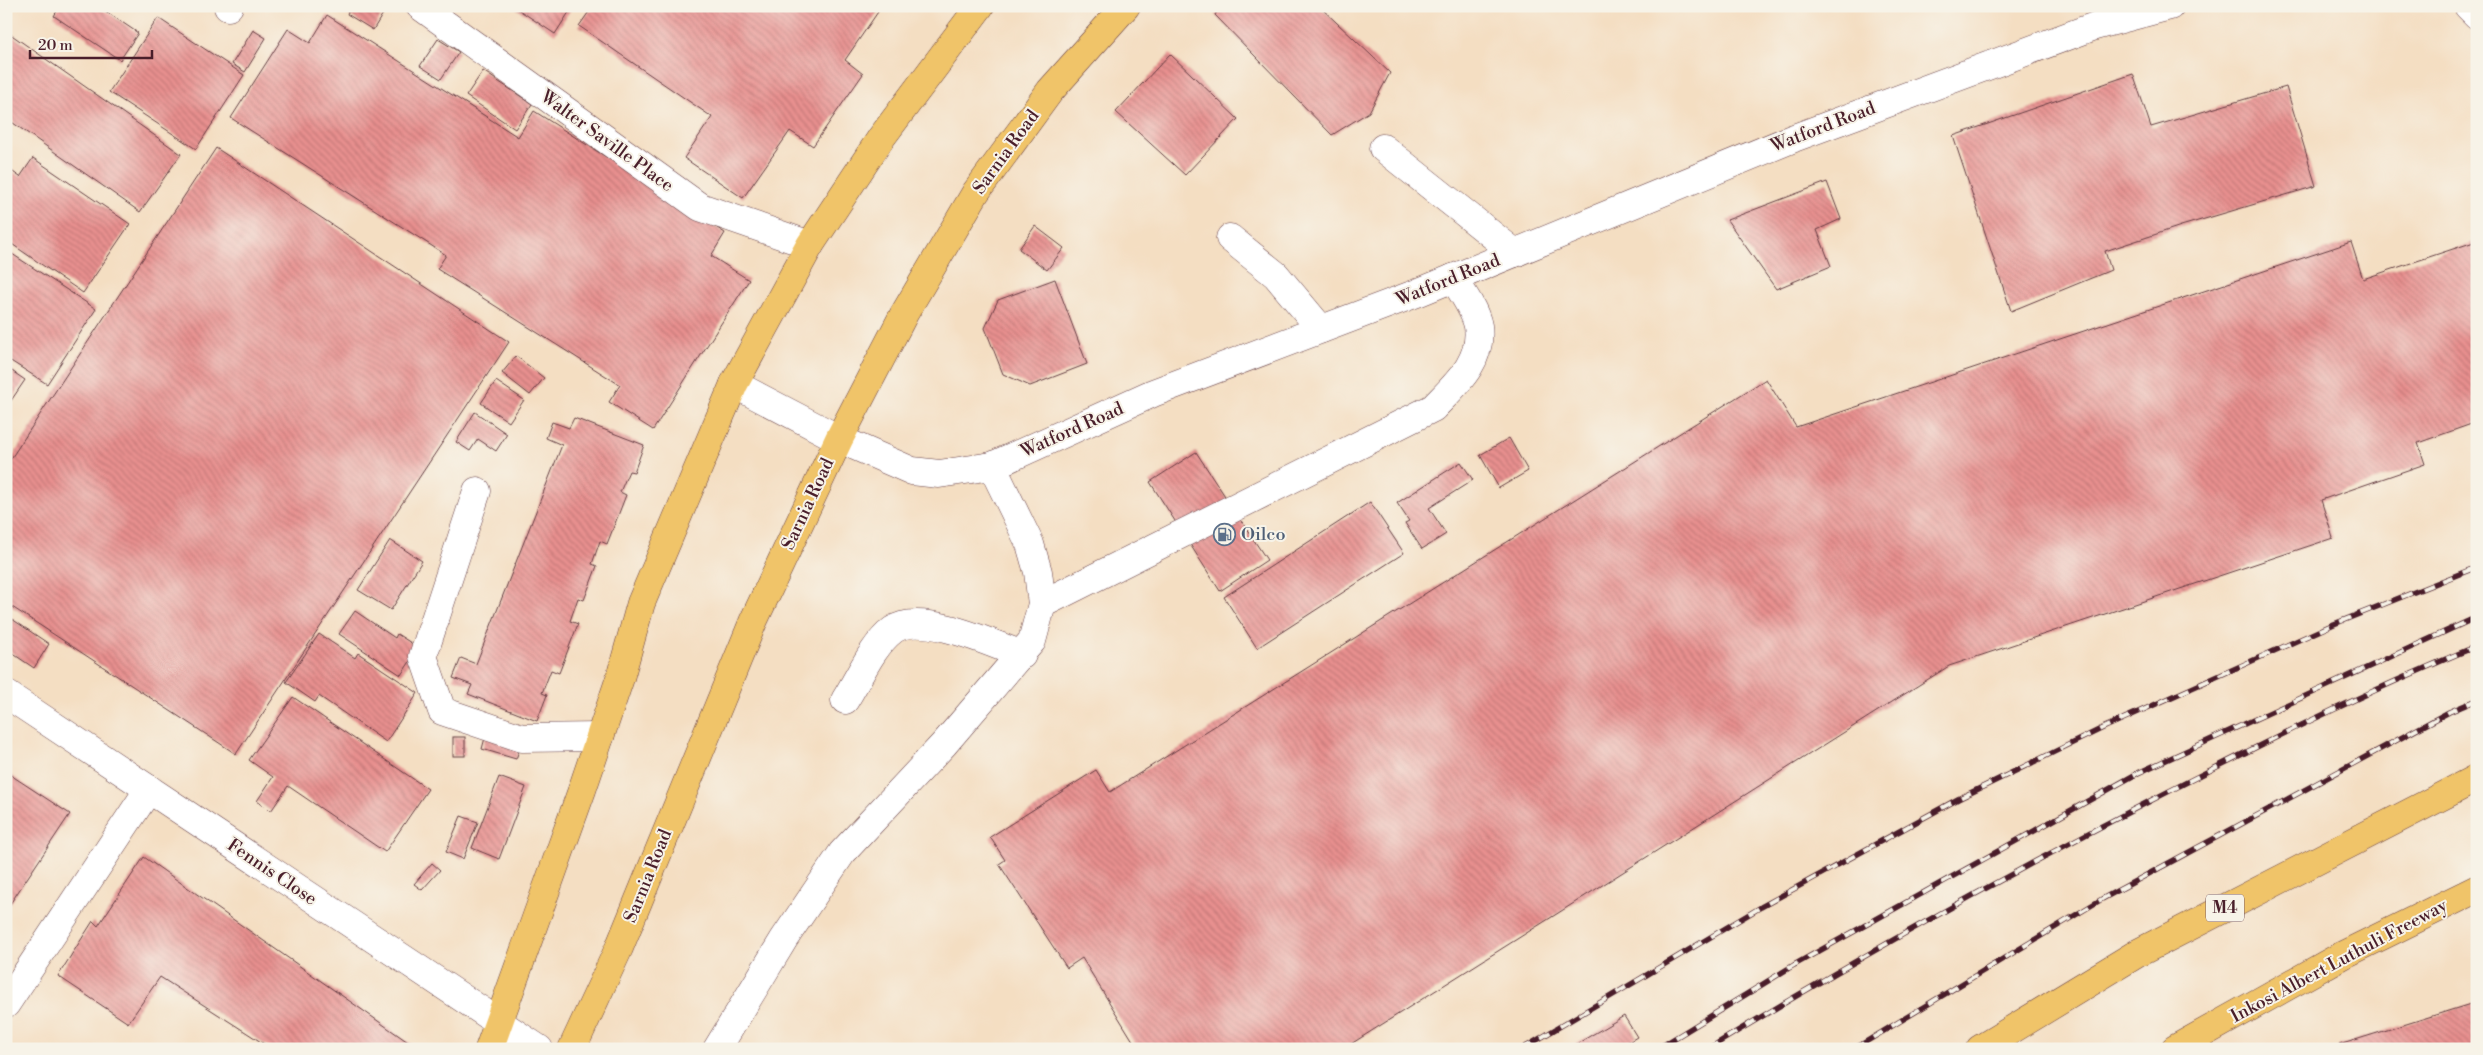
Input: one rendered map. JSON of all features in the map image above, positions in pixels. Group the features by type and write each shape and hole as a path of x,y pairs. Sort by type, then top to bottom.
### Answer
{"main road":[{"path":"488,1049 500,1023 600,737 620,678 640,603 734,384 810,245 881,138 980,6"},
{"name":"Sarnia Road","path":"572,1049 619,948 753,622 838,439 904,314 976,192 1050,91 1126,6"},
{"name":"M4","path":"1980,1049 2138,953 2477,778"},
{"name":"Inkosi Albert Luthuli Freeway","path":"2175,1049 2343,956 2477,889"}],"street":[{"name":"Walter Saville Place","path":"420,6 700,207 810,245"},
{"name":"Watford Road","path":"734,384 838,439 912,471 940,474 992,466 1152,393 1453,278 2091,16 2170,6"},
{"path":"2468,6 2477,15"},
{"path":"1383,148 1515,253"},
{"path":"1230,238 1276,275 1320,329"},
{"path":"1042,604 1433,408 1470,369 1477,348 1478,325 1453,278"},
{"path":"717,1049 784,939 842,853 944,744 1032,641 1042,604 1038,572 1030,544 992,466"},
{"path":"476,491 422,656 442,711 522,738 600,737"},
{"path":"845,700 880,644 894,630 906,624 934,626 1022,655"},
{"name":"Fennis Close","path":"6,694 539,1049"},
{"path":"6,1004 148,789"}],"building":[{"path":"60,6 98,6 138,33 120,60 54,16"},
{"path":"351,6 374,6 384,12 373,30 347,14"},
{"path":"513,6 573,6 555,34"},
{"path":"593,6 882,6 845,60 863,74 813,146 790,131 743,198 684,158 712,117 579,26"},
{"path":"1220,6 1319,6 1390,73 1369,112 1332,135 1215,15"},
{"path":"327,15 518,137 534,111 725,233 711,256 749,280 653,430 609,402 620,385 437,269 446,255 231,118 288,29 310,43"},
{"path":"158,18 244,75 196,149 109,92"},
{"path":"253,30 266,38 245,72 232,64"},
{"path":"6,31 181,154 140,212 6,118 6,103 10,97 6,95"},
{"path":"438,39 459,52 441,79 420,66"},
{"path":"1170,54 1238,119 1185,175 1116,112"},
{"path":"483,71 532,104 515,129 466,96"},
{"path":"2133,74 2151,127 2286,87 2316,186 2181,226 2105,251 2111,270 2011,311 1953,136"},
{"path":"216,148 509,342 236,754 6,603 6,466"},
{"path":"33,158 130,224 83,293 6,240 6,167 20,177"},
{"path":"1827,182 1841,219 1817,230 1831,266 1776,289 1727,220"},
{"path":"1035,226 1064,248 1047,270 1019,249"},
{"path":"2477,241 2477,422 2418,443 2425,464 2321,500 2333,538 1949,666 1343,1049 1138,1049 1082,958 1067,968 999,864 1005,860 990,837 1096,770 1110,792 1766,379 1796,427 2351,242 2363,279"},
{"path":"6,250 96,309 47,384 6,358"},
{"path":"1055,279 1087,364 1030,386 1003,374 985,328 998,300"},
{"path":"516,356 544,378 530,395 502,373"},
{"path":"6,367 25,380 6,408"},
{"path":"496,381 524,400 509,422 481,403"},
{"path":"475,412 507,434 496,451 478,439 470,451 456,442"},
{"path":"574,418 644,445 634,472 629,471 620,492 626,495 607,544 600,541 592,564 597,566 584,600 578,598 570,621 578,624 559,673 551,670 542,693 547,695 537,721 468,694 472,685 453,678 461,658 476,664 562,445 546,438 552,422 569,428"},
{"path":"1509,438 1528,471 1499,488 1480,455"},
{"path":"1196,452 1267,560 1220,591 1150,482"},
{"path":"1461,462 1473,480 1429,508 1446,534 1422,549 1405,523 1409,521 1397,503"},
{"path":"1370,502 1404,553 1257,648 1224,597"},
{"path":"390,540 422,561 391,610 358,590"},
{"path":"355,611 395,638 397,634 419,648 401,675 339,634"},
{"path":"6,615 49,644 34,668 6,649"},
{"path":"319,634 355,658 358,653 418,693 386,742 319,696 315,702 286,682"},
{"path":"293,697 428,789 385,852 288,786 271,811 257,801 273,777 249,760"},
{"path":"486,734 521,745 516,759 482,749"},
{"path":"453,737 465,737 465,756 453,756"},
{"path":"6,772 70,814 6,910"},
{"path":"499,777 526,787 499,859 472,848"},
{"path":"461,816 478,822 463,859 446,852"},
{"path":"144,857 418,1049 272,1049 160,977 128,1023 58,976 93,921 98,926"},
{"path":"432,863 440,870 422,890 414,884"},
{"path":"2477,1002 2477,1049 2340,1049 2339,1045"},
{"path":"1624,1016 1637,1037 1617,1049 1568,1049"}],"railway":[{"path":"1522,1049 1761,907 1958,799 2105,727 2334,624 2477,567"},
{"path":"1657,1049 1794,965 2138,773 2477,617"},
{"path":"1708,1049 1871,952 2094,830 2312,720 2477,646"},
{"path":"1854,1049 2102,899 2449,712 2477,700"}],"place":[{"name":"Oilco","path":"1225,534"}]}
